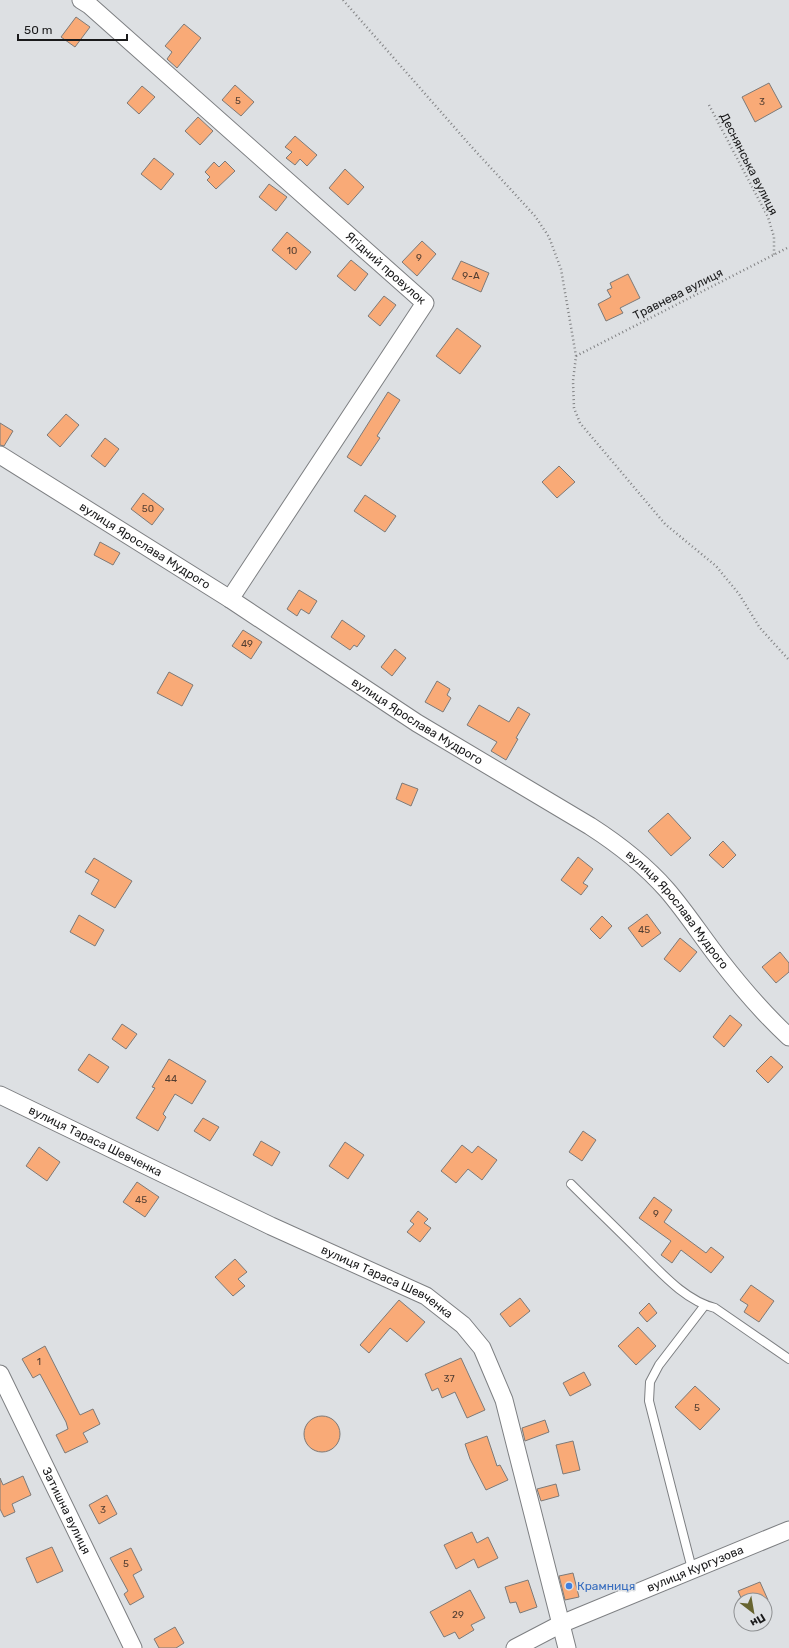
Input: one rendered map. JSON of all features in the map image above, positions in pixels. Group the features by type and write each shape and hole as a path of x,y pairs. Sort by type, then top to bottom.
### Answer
{"street":[{"name":"Ягідний провулок","path":"81,0 89,5 425,303 230,600"},
{"name":"вулиця Ярослава Мудрого","path":"0,455 230,600 417,723 613,841 639,862 667,890 720,960 754,1001 789,1038"},
{"name":"вулиця Тараса Шевченка","path":"0,1096 272,1226 426,1296 445,1309 463,1325 482,1348 504,1400 567,1648"},
{"name":"Затишна вулиця","path":"0,1374 133,1648"},
{"name":"вулиця Кургузова","path":"515,1648 561,1624 789,1530"}],"lane":[{"path":"571,1184 669,1279 691,1297 705,1305 715,1308 789,1359"},
{"path":"692,1569 649,1401 650,1382 659,1365 705,1305"}],"path":[{"path":"343,0 539,221 549,237 562,269 576,356 573,381 574,408 580,423 666,524 716,566 739,594 760,628 789,660"},
{"name":"Деснянська вулиця","path":"709,105 768,217 774,237 774,255"},
{"name":"Травнева вулиця","path":"576,356 789,248"}],"building":[{"path":"76,17 90,27 75,47 61,37"},
{"path":"184,24 201,38 177,68 167,59 172,52 165,46"},
{"path":"769,83 782,107 755,122 742,97"},
{"path":"235,85 254,102 241,116 222,100"},
{"path":"142,86 155,97 139,114 127,103"},
{"path":"198,117 213,131 200,145 185,131"},
{"path":"295,136 317,155 307,166 300,159 295,165 286,158 292,152 285,147"},
{"path":"154,158 174,174 161,190 141,174"},
{"path":"225,161 235,171 216,189 207,180 210,177 205,172 214,162 219,167"},
{"path":"345,169 364,187 348,205 329,188"},
{"path":"269,184 287,197 276,211 259,197"},
{"path":"287,232 311,252 296,270 272,250"},
{"path":"422,241 436,254 417,276 402,262"},
{"path":"351,260 368,274 355,291 337,276"},
{"path":"461,261 489,273 481,292 452,279"},
{"path":"628,274 640,298 620,308 623,313 606,321 598,304 611,297 607,290 612,288 610,283"},
{"path":"384,296 396,305 380,326 368,316"},
{"path":"457,328 481,346 460,374 436,356"},
{"path":"388,392 400,400 377,436 380,438 361,466 347,457"},
{"path":"66,414 79,425 60,447 47,435"},
{"path":"0,423 13,431 4,446 0,445"},
{"path":"105,438 119,449 105,467 91,456"},
{"path":"559,466 575,482 557,498 542,482"},
{"path":"143,493 164,509 152,525 131,509"},
{"path":"365,495 396,516 385,532 354,511"},
{"path":"100,542 120,553 113,565 94,555"},
{"path":"299,590 317,601 309,614 301,609 297,616 287,609"},
{"path":"342,620 365,636 357,647 354,645 350,650 331,637"},
{"path":"243,630 262,642 251,659 232,646"},
{"path":"395,649 406,658 392,676 381,667"},
{"path":"169,672 193,685 182,706 157,693"},
{"path":"437,681 450,689 447,695 451,698 443,712 425,702"},
{"path":"479,705 509,722 518,707 530,714 516,738 518,739 506,760 491,751 497,742 467,725"},
{"path":"402,783 418,789 411,806 396,799"},
{"path":"668,813 691,838 671,856 648,831"},
{"path":"723,841 736,855 723,868 709,855"},
{"path":"578,857 593,869 583,883 588,886 581,895 561,880"},
{"path":"94,858 132,881 115,908 91,894 99,880 85,872"},
{"path":"647,914 661,933 642,947 628,928"},
{"path":"79,915 104,930 95,946 70,932"},
{"path":"602,916 612,926 600,939 590,929"},
{"path":"680,938 697,952 680,972 664,959"},
{"path":"780,952 789,963 789,972 776,983 762,967"},
{"path":"730,1015 742,1025 724,1047 713,1037"},
{"path":"122,1024 137,1034 126,1049 112,1039"},
{"path":"89,1054 109,1067 98,1083 78,1070"},
{"path":"771,1056 783,1067 768,1083 756,1071"},
{"path":"169,1059 206,1081 192,1104 175,1094 163,1114 166,1117 158,1131 136,1118 155,1088 152,1087"},
{"path":"203,1118 219,1127 210,1141 194,1131"},
{"path":"583,1131 596,1140 582,1161 569,1152"},
{"path":"261,1141 280,1152 272,1166 253,1155"},
{"path":"345,1142 364,1155 348,1179 329,1166"},
{"path":"462,1145 472,1153 478,1146 497,1160 482,1180 468,1169 456,1183 441,1171"},
{"path":"39,1147 60,1162 47,1181 26,1166"},
{"path":"137,1182 159,1197 145,1217 123,1202"},
{"path":"654,1197 672,1210 664,1222 706,1253 711,1247 724,1257 711,1273 681,1250 672,1263 661,1255 671,1241 639,1218"},
{"path":"418,1211 428,1219 424,1223 431,1228 420,1242 407,1232 414,1224 410,1221"},
{"path":"235,1259 247,1272 238,1279 245,1286 233,1296 215,1277"},
{"path":"751,1285 774,1301 759,1322 744,1312 748,1305 740,1300"},
{"path":"520,1298 530,1311 510,1327 500,1314"},
{"path":"399,1300 425,1322 407,1342 390,1328 369,1353 360,1345"},
{"path":"649,1303 657,1313 647,1322 639,1313"},
{"path":"638,1327 656,1346 636,1365 618,1346"},
{"path":"45,1346 80,1415 93,1409 100,1424 83,1433 88,1442 65,1453 56,1435 68,1429 66,1422 40,1374 33,1378 22,1359"},
{"path":"461,1358 485,1410 467,1418 455,1392 442,1398 438,1388 432,1391 425,1374"},
{"path":"584,1372 591,1385 570,1396 563,1383"},
{"path":"695,1386 720,1409 700,1430 675,1407"},
{"path":"322,1416 335,1421 340,1434 335,1447 322,1452 309,1447 304,1434 309,1421"},
{"path":"545,1420 549,1432 525,1441 522,1428"},
{"path":"487,1436 497,1466 500,1465 508,1480 486,1490 470,1459 465,1444"},
{"path":"573,1441 580,1470 563,1474 556,1445"},
{"path":"23,1476 31,1495 12,1504 15,1512 4,1517 0,1509 0,1478 3,1485"},
{"path":"556,1484 559,1496 541,1501 537,1489"},
{"path":"107,1495 117,1514 99,1524 89,1505"},
{"path":"472,1532 477,1543 488,1537 498,1558 478,1568 474,1559 456,1569 444,1545"},
{"path":"52,1547 63,1571 37,1583 26,1558"},
{"path":"131,1548 142,1570 133,1575 144,1597 130,1605 124,1594 128,1591 110,1558"},
{"path":"573,1573 579,1597 565,1600 559,1576"},
{"path":"528,1580 537,1607 520,1613 516,1602 510,1603 505,1587"},
{"path":"760,1582 764,1592 738,1592"},
{"path":"470,1590 485,1618 471,1625 474,1630 459,1639 455,1632 444,1637 430,1612"},
{"path":"175,1627 184,1643 176,1648 159,1648 154,1639"}],"place":[{"name":"Крамниця","path":"569,1586"}]}
